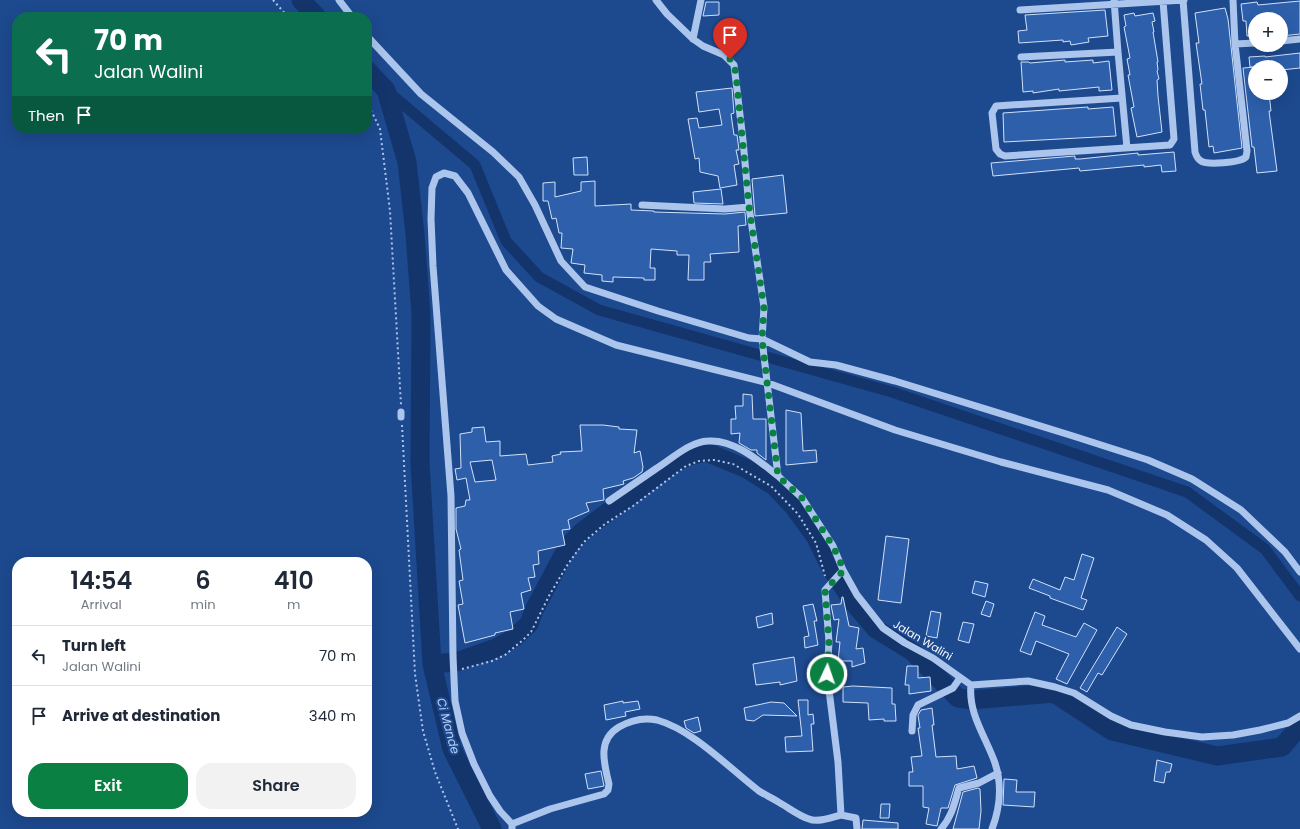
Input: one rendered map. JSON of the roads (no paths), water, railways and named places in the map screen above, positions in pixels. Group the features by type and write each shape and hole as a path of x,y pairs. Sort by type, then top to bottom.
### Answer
{"street":[{"path":"340,0 348,12"},
{"path":"656,0 667,14 693,39 702,46 724,55 734,65 741,118 749,207 764,307 763,341 778,476"},
{"path":"693,39 701,0"},
{"path":"1020,10 1114,3 1184,0 1195,152 1197,158 1206,162 1238,161 1246,157 1247,150 1235,44 1233,0"},
{"path":"1122,98 996,106 992,113 996,149 1000,154 1005,156 1170,145 1174,139 1163,1"},
{"path":"1114,3 1128,148"},
{"path":"1288,40 1300,39"},
{"path":"372,42 420,94 493,152 519,178 535,205 561,261 585,287 658,311 763,341 810,362 836,365 888,379 980,406 1148,460 1192,479 1241,510 1286,552 1300,572"},
{"path":"1235,44 1248,43"},
{"path":"1021,57 1118,52"},
{"path":"857,829 856,818 842,814 822,820 810,820 760,792 701,744 676,728 656,720 639,719 626,723 615,730 603,747 609,784 608,790 604,794 550,809 512,826 490,796 462,733 455,701 453,669 451,496 433,266 431,219 431,193 436,177 444,173 455,176 468,193 506,270 538,306 556,319 616,345 768,380 895,430 1001,462 1108,490 1167,515 1206,540 1237,568 1300,649"},
{"path":"642,206 725,209 749,207"},
{"name":"Jalan Walini","path":"609,501 689,446 708,441 735,446 759,461 802,498 833,546 842,572 866,608 883,628 905,643 933,658 971,685"},
{"path":"842,572 828,587 829,642 827,674 838,762 842,814"},
{"path":"912,731 913,715 918,705 953,688 960,678"},
{"path":"992,829 997,816 999,798 998,773 995,763 979,729 970,694 971,685 1028,681 1055,687 1074,693 1111,716 1131,725 1202,737 1233,735 1260,730 1288,723 1300,716"},
{"path":"941,829 949,819 955,807 959,788 979,783 998,773"}],"waterway":[{"path":"301,0 312,12"},
{"path":"372,75 386,90 407,162 415,234 421,314 420,463 432,664 456,662 496,648 514,638 529,624 534,610 568,546 584,530 670,466 688,456 706,452 747,469 774,486 793,506 815,536 831,568 853,602 876,629 913,652 958,698 972,700 1054,693 1112,731 1217,756 1282,747 1300,726"},
{"path":"386,90 475,165 506,241 539,277 599,310 892,392 1187,492 1265,549 1300,596"},
{"name":"Ci Mande","path":"432,664 452,749 492,829"}]}
